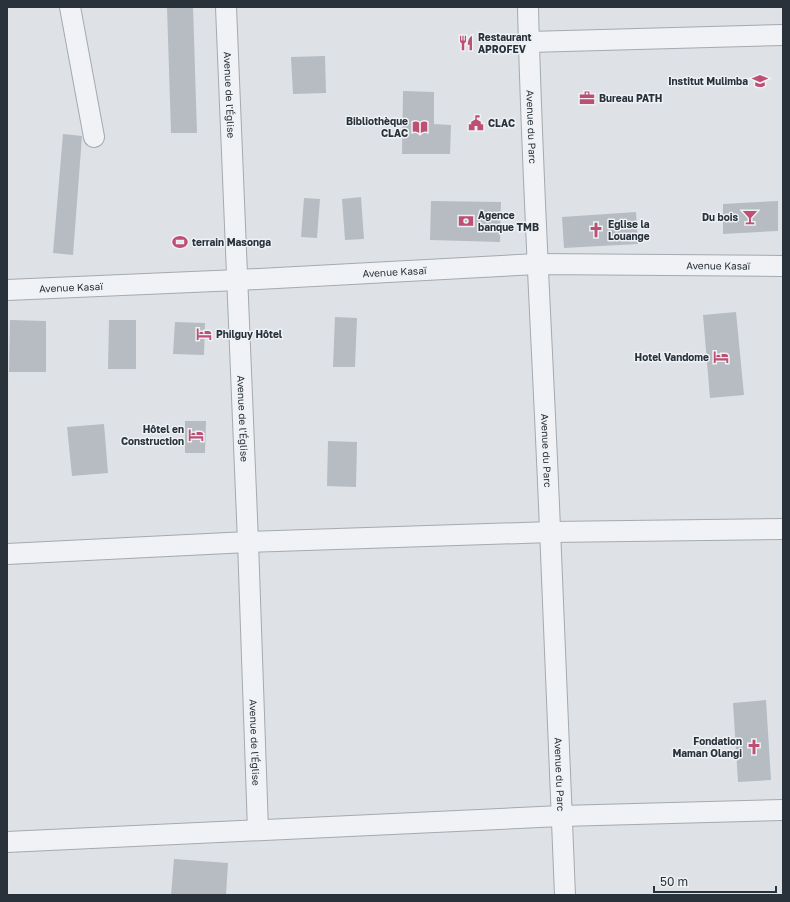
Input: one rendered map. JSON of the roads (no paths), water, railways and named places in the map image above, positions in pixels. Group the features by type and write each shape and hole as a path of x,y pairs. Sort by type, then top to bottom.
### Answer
{"street":[{"path":"70,7 94,137"},
{"name":"Avenue de l'Église","path":"226,7 238,280 258,830"},
{"name":"Avenue du Parc","path":"528,7 565,895"},
{"path":"529,42 783,35"},
{"name":"Avenue Kasaï","path":"7,290 238,280 538,264 783,266"},
{"path":"7,554 248,542 550,532 783,529"},
{"path":"7,842 561,816 783,810"}],"place":[{"name":"Restaurant APROFEV","path":"466,43"},
{"name":"Institut Mulimba","path":"760,81"},
{"name":"Bureau PATH","path":"587,98"},
{"name":"CLAC","path":"476,123"},
{"name":"Bibliothèque CLAC","path":"420,127"},
{"name":"Du bois","path":"750,217"},
{"name":"Agence banque TMB","path":"466,221"},
{"name":"Eglise la Louange","path":"596,230"},
{"name":"terrain Masonga","path":"180,242"},
{"name":"Philguy Hôtel","path":"204,334"},
{"name":"Hotel Vandome","path":"721,357"},
{"name":"Hôtel en Construction","path":"196,435"},
{"name":"Fondation Maman Olangi","path":"754,747"}]}
